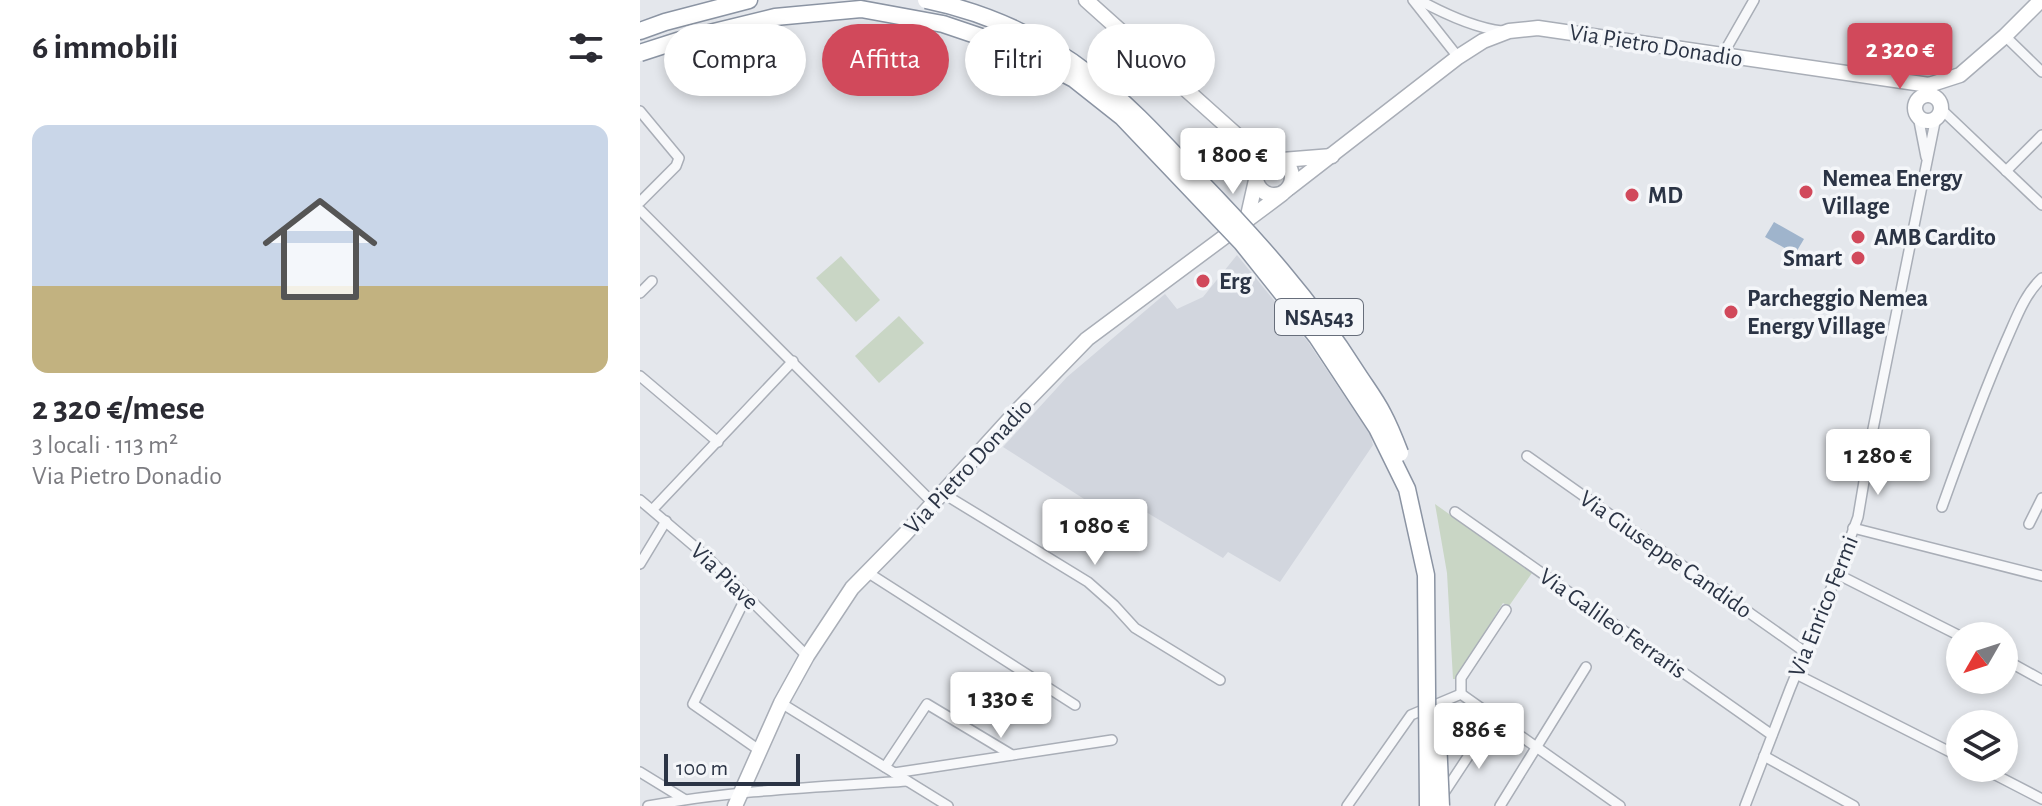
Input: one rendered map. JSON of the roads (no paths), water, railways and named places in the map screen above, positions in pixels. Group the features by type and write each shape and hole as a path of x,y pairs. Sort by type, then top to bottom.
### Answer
{"highway":[{"path":"640,31 749,0"},
{"name":"NSA543","path":"926,0 976,13 1009,26 1091,75 1131,110 1253,236 1295,285 1343,350 1383,414 1419,502 1431,574 1438,806"},
{"name":"NSA543","path":"640,53 775,17 861,9 943,24 1017,49 1074,79 1122,117 1242,243 1317,337 1377,428 1407,489 1426,575 1428,806"}],"main road":[{"path":"1086,0 1240,138 1290,167 1292,183 1286,191 1271,195 1261,190 1240,138"},
{"name":"Via Pietro Donadio","path":"738,800 781,703 807,656 852,588 1087,339 1483,41 1509,31 1538,28 1889,80 1929,103 2041,0"},
{"path":"1889,80 1929,103 1960,75"},
{"path":"1247,220 1256,175 1264,161 1332,156"}],"street":[{"path":"1416,0 1491,30 1509,31"},
{"path":"1416,0 1458,57"},
{"path":"1722,56 1754,0"},
{"path":"2005,36 2042,72"},
{"path":"1929,103 2042,205"},
{"name":"Via Enrico Fermi","path":"1927,164 1929,103"},
{"name":"Via Enrico Fermi","path":"1745,806 1858,517 1927,164 1929,103"},
{"path":"640,111 679,158 676,166 640,202"},
{"path":"2006,171 2042,135"},
{"path":"640,210 939,499 1088,582 1135,628 1220,680"},
{"path":"1942,507 1985,389 2026,298 2042,278"},
{"path":"640,293 652,281"},
{"path":"653,509 793,361"},
{"path":"640,376 718,442"},
{"name":"Via Giuseppe Candido","path":"1527,456 1805,652"},
{"path":"2029,524 2042,498"},
{"name":"Via Piave","path":"640,500 707,557 807,656"},
{"name":"Via Galileo Ferraris","path":"1455,512 1772,735"},
{"path":"640,564 666,521"},
{"path":"1853,528 2042,576"},
{"path":"867,572 1075,705"},
{"path":"1837,574 1946,629"},
{"path":"746,597 693,704 759,750"},
{"path":"1461,694 1461,678 1506,610"},
{"path":"1500,806 1586,667"},
{"path":"2018,667 2042,680"},
{"path":"1796,674 1946,750"},
{"path":"1461,694 1620,806"},
{"path":"1347,806 1411,715 1461,694"},
{"path":"781,703 948,806"},
{"path":"890,770 927,704 1012,755"},
{"path":"1438,806 1494,717"},
{"path":"890,770 1112,740"},
{"path":"1764,756 1854,806"},
{"path":"640,772 684,799"},
{"path":"648,806 684,799 738,800 907,781"},
{"path":"2009,782 2042,799"}],"water":[{"path":"1774,222 1804,239 1795,254 1765,237"}],"place":[{"name":"Nemea Energy Village","path":"1806,192"},
{"name":"MD","path":"1632,195"},
{"name":"AMB Cardito","path":"1858,237"},
{"name":"Smart","path":"1858,258"},
{"name":"Erg","path":"1203,281"},
{"name":"Parcheggio Nemea Energy Village","path":"1731,312"}]}
